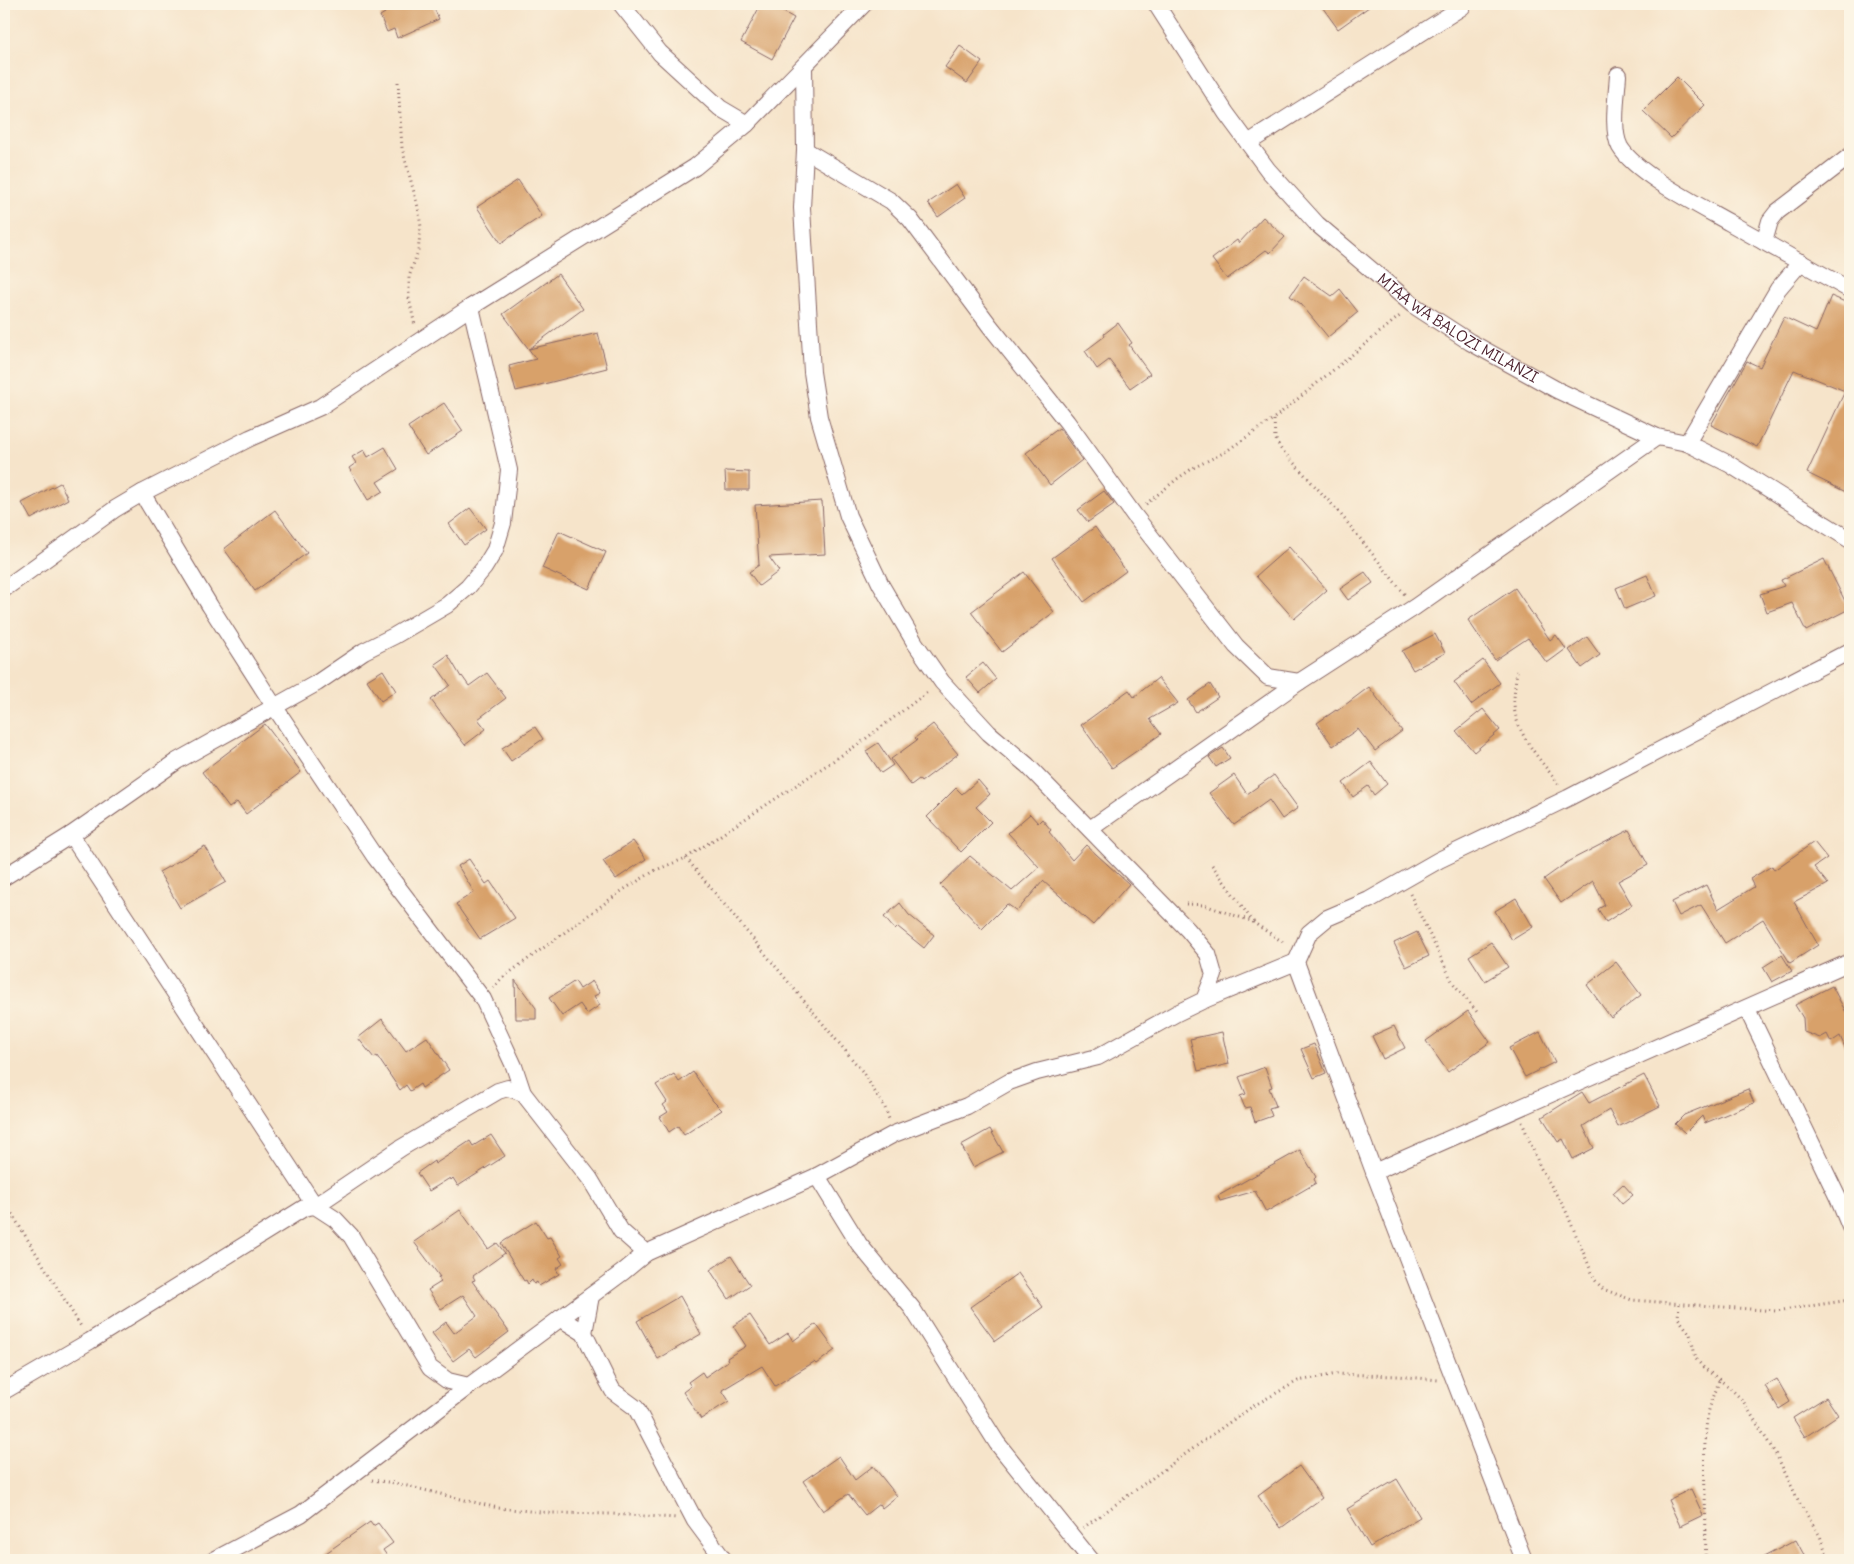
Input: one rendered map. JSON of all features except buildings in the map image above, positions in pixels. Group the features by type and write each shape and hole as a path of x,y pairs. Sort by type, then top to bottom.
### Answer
{"street":[{"path":"622,4 660,53 720,108 747,124"},
{"path":"4,589 115,509 142,493 250,438 320,407 471,306 696,167 747,124 864,4"},
{"name":"MTAA WA BALOZI MILANZI","path":"1156,4 1226,113 1268,170 1317,224 1413,305 1470,342 1557,390 1657,437 1687,443 1729,464 1850,540"},
{"path":"1248,143 1462,7"},
{"path":"804,66 805,150 802,208 812,372 819,417 848,516 881,585 915,643 942,682 989,733 1027,765 1090,829 1188,930 1208,954 1214,975 1204,1000"},
{"path":"1618,75 1617,134 1619,146 1627,156 1643,170 1684,197 1850,290"},
{"path":"805,150 891,201 910,219 990,326 1067,422 1134,515 1236,646 1268,677 1299,682"},
{"path":"1764,242 1770,221 1777,212 1850,156"},
{"path":"1687,443 1778,289 1801,262"},
{"path":"4,877 71,835 177,761 317,683 364,651 394,636 447,604 468,587 484,568 495,550 502,523 509,470 471,306"},
{"path":"1090,829 1299,682 1415,607 1657,437"},
{"path":"142,493 210,606 274,706 375,857 482,999 514,1066 524,1093 590,1179 621,1231 646,1253"},
{"path":"214,1560 301,1514 646,1253 817,1176 894,1134 967,1106 1009,1082 1037,1072 1098,1057 1177,1013 1298,957 1309,933 1327,918 1369,900 1439,860 1568,798 1850,651"},
{"path":"71,835 315,1206 334,1219 350,1236 430,1368 448,1381 469,1386"},
{"path":"1298,957 1374,1172 1524,1560"},
{"path":"1374,1172 1850,962"},
{"path":"1747,1009 1844,1195 1850,1227"},
{"path":"4,1391 90,1341 304,1208 315,1206 401,1148 498,1091 508,1088 524,1093"},
{"path":"817,1176 859,1244 912,1308 997,1443 1091,1560"},
{"path":"584,1333 591,1296"},
{"path":"560,1318 584,1333 606,1380 613,1390 636,1408 695,1521 724,1560"}],"path":[{"path":"398,82 402,148 418,208 421,227 418,251 409,277 409,298 418,342"},
{"path":"1134,515 1176,479 1193,468 1226,452 1274,419 1413,305"},
{"path":"1274,419 1274,438 1281,449 1338,511 1415,607"},
{"path":"1517,670 1515,692 1516,717 1530,747 1568,798"},
{"path":"482,999 502,978 623,890 656,870 686,858 860,743 942,682"},
{"path":"686,858 862,1071 885,1108 894,1134"},
{"path":"1212,866 1254,923 1298,957"},
{"path":"1402,880 1453,983 1477,1012"},
{"path":"1163,904 1204,905 1254,923"},
{"path":"1516,1110 1530,1139 1540,1167 1565,1209 1595,1280 1603,1290 1632,1300 1776,1312 1850,1300"},
{"path":"4,1201 90,1341"},
{"path":"1679,1304 1678,1318 1690,1334 1696,1359 1704,1368 1744,1401 1778,1458 1820,1536 1829,1560"},
{"path":"1072,1536 1226,1424 1298,1381 1337,1374 1398,1376 1456,1382"},
{"path":"1705,1560 1707,1536 1704,1447 1707,1418 1720,1380"},
{"path":"350,1476 395,1483 498,1508 552,1513 612,1514 695,1521"}]}
